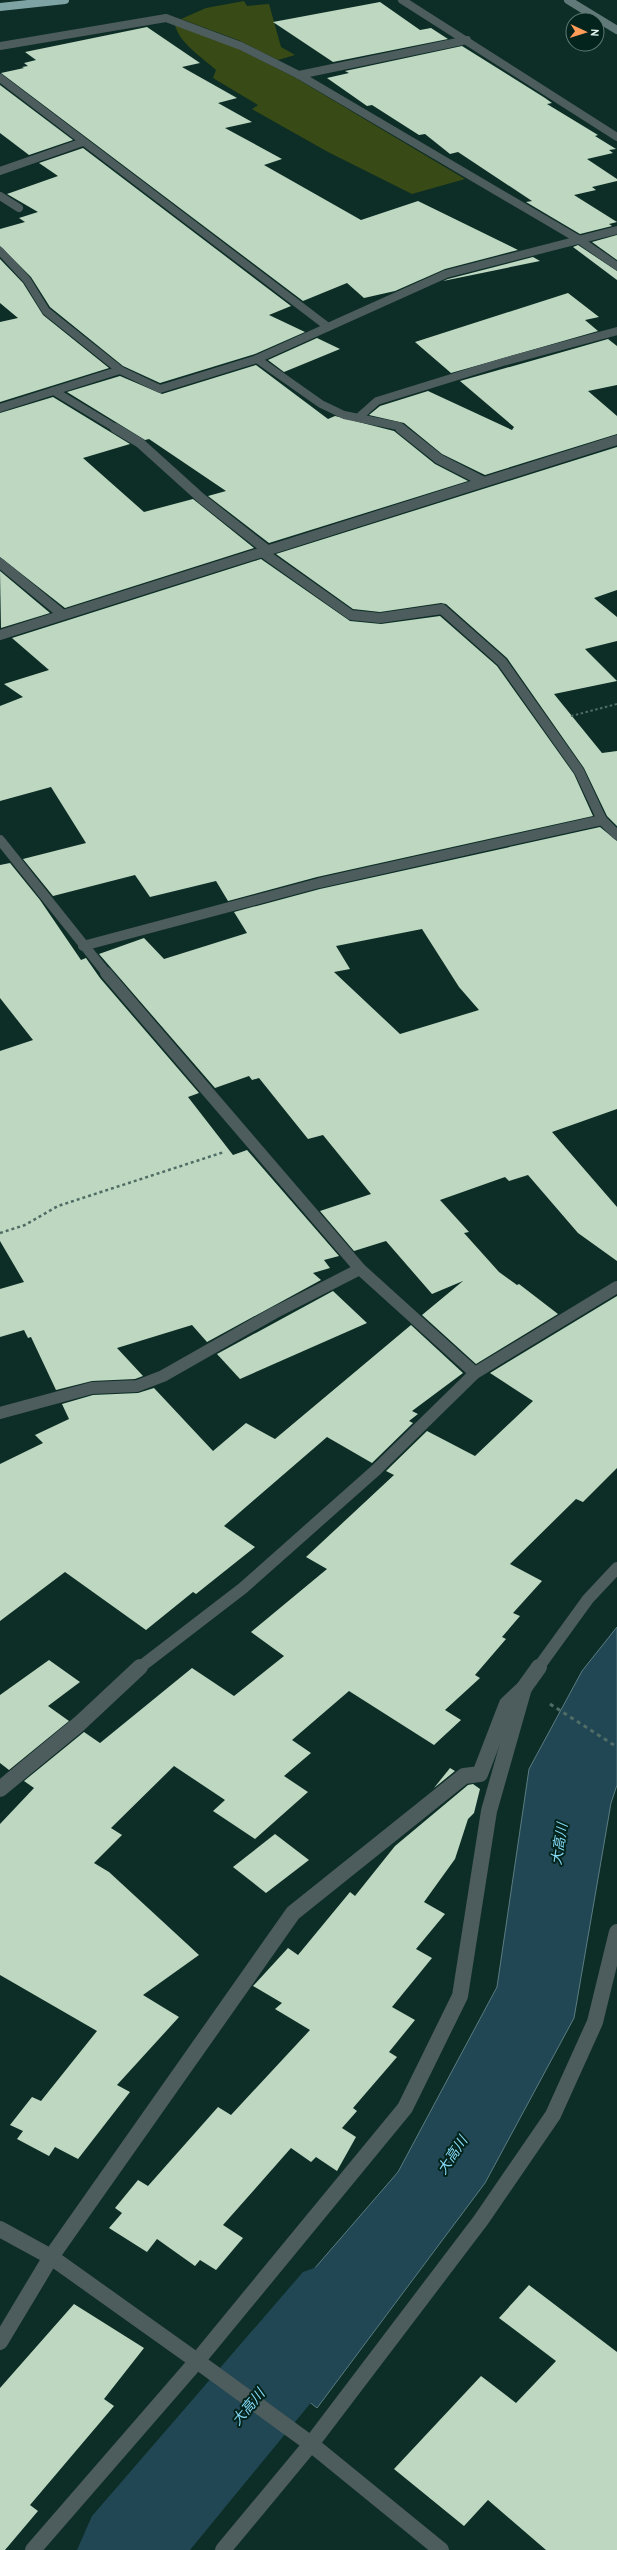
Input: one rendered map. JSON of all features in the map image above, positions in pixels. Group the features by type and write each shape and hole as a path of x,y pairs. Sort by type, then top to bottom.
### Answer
{"highway":[{"path":"0,7 65,0"},
{"path":"0,14 56,1"}],"street":[{"path":"402,0 617,137"},
{"path":"568,0 617,30"},
{"path":"0,46 166,18 241,46 299,75 578,239 617,266"},
{"path":"299,75 467,40"},
{"path":"0,78 328,327"},
{"path":"0,171 83,142"},
{"path":"0,196 19,208"},
{"path":"0,251 27,280 46,311 120,370 160,389 257,358 446,274 617,230"},
{"path":"359,417 378,401 503,362 617,331"},
{"path":"257,358 321,404 344,415 398,426 439,460 482,481"},
{"path":"0,408 120,370"},
{"path":"54,391 140,444 264,551 351,615 380,618 442,609 502,662 547,723 579,772 602,820 617,835"},
{"path":"0,634 482,481 617,440"},
{"path":"0,563 62,614"},
{"path":"83,946 319,883 602,820"},
{"path":"0,840 83,946 253,1142 360,1269 475,1373"},
{"path":"0,1413 92,1388 137,1386 163,1376 274,1313 360,1269"},
{"path":"0,1789 79,1724 139,1668 243,1588 376,1470 475,1373 617,1287"},
{"path":"0,2342 51,2257 293,1913 464,1776 480,1774 506,1704 524,1688 588,1599 617,1568"},
{"path":"33,2550 198,2361 404,2108 460,1996 489,1811 524,1688"},
{"path":"223,2550 305,2440 481,2220 553,2115 595,2022 617,1932"},
{"path":"0,2229 51,2257 198,2361 305,2440 440,2550"}],"path":[{"path":"547,723 617,704"},
{"path":"0,1233 25,1225 58,1206 253,1142"},
{"path":"524,1688 617,1747"}],"green space":[{"path":"244,1 247,6 269,4 281,47 295,55 278,60 238,40 181,19 206,8"},
{"path":"175,25 237,48 294,77 465,179 412,194 328,152 252,109 258,105 213,78 216,70 186,44 177,32"}],"water":[{"path":"617,1627 617,1785 611,1803 574,2018 485,2183 317,2408 244,2350 398,2172 497,1987 529,1769 582,1671"}],"building":[{"path":"380,2 420,30 431,28 448,39 333,62 273,22"},
{"path":"147,27 200,63 182,67 237,98 218,103 252,122 225,128 282,159 264,165 361,220 418,201 518,250 445,269 395,291 364,298 347,283 303,301 1,73 24,68 22,67 28,66 24,63 36,60 25,52"},
{"path":"462,46 545,98 552,103 547,104 598,135 595,136 616,149 609,150 613,153 587,159 617,179 617,181 592,187 596,190 574,195 617,222 609,224 612,226 580,234 526,202 532,201 458,152 450,154 425,134 419,135 372,105 367,106 327,78 349,73 345,71"},
{"path":"0,85 73,140 29,155 0,133"},
{"path":"83,148 291,306 269,315 305,332 255,354 160,383 123,366 50,307 31,277 0,246 0,229 25,222 19,218 38,212 7,194 58,176 39,163"},
{"path":"617,235 617,260 592,242"},
{"path":"578,245 617,271 617,280 573,247"},
{"path":"533,257 540,261 443,281 448,279"},
{"path":"0,259 23,283 43,315 109,368 0,402 0,322 18,318 0,303"},
{"path":"568,293 599,317 585,320 598,331 451,373 415,342"},
{"path":"317,338 340,349 284,372 268,360"},
{"path":"608,339 617,346 617,385 588,391 617,416 617,434 485,475 442,454 404,423 369,415 380,406 428,391 512,430 514,427 460,381"},
{"path":"256,365 328,419 335,416 394,431 435,464 468,481 269,543 208,496 226,491 149,439 145,440 67,392 120,376 162,394"},
{"path":"53,397 130,444 83,458 144,512 193,499 254,548 65,608 0,557 0,413"},
{"path":"617,447 617,590 594,598 617,617 617,641 585,649 617,681 554,694 602,753 617,751 617,826 607,816 584,768 507,658 446,604 441,603 380,612 353,609 276,554"},
{"path":"261,559 350,621 381,624 440,616 497,666 574,774 593,816 317,877 228,901 216,881 150,897 135,875 53,896 23,859 86,843 51,787 0,801 0,706 23,697 4,684 49,670 12,638"},
{"path":"0,571 50,613 1,628"},
{"path":"600,827 617,841 617,1109 552,1132 617,1207 617,1261 578,1233 528,1175 509,1181 505,1177 440,1200 469,1232 464,1233 499,1272 517,1285 519,1284 558,1314 476,1364 422,1315 463,1281 432,1294 386,1241 354,1251 320,1211 371,1194 323,1135 308,1139 259,1078 252,1080 249,1076 215,1088 99,954 144,938 164,959 247,933 234,912 320,889","holes":["422,929 459,987 479,1010 400,1034 334,972 350,969 336,946"]},
{"path":"10,863 40,900 81,960 86,958 100,978 199,1093 188,1097 233,1155 247,1150 339,1256 324,1260 330,1268 313,1273 321,1280 207,1342 192,1325 117,1348 143,1376 135,1379 92,1381 56,1390 31,1337 28,1338 24,1330 0,1337 0,1289 24,1282 0,1241 0,1051 33,1040 0,998 0,865"},
{"path":"333,1291 367,1323 240,1379 217,1354"},
{"path":"617,1296 617,1468 583,1502 576,1499 510,1564 542,1581 513,1613 520,1616 502,1637 506,1639 475,1675 480,1678 445,1710 461,1720 434,1745 349,1691 292,1740 311,1753 284,1776 308,1792 255,1839 213,1811 225,1800 174,1766 111,1828 122,1835 94,1863 109,1872 199,1955 143,1995 179,2017 117,2085 130,2092 78,2159 55,2147 49,2156 17,2139 23,2131 10,2125 32,2097 41,2101 97,2031 0,1975 0,1824 34,1788 24,1781 84,1732 100,1743 192,1668 234,1696 284,1656 251,1632 327,1569 306,1557 394,1475 386,1471 427,1431 475,1456 533,1401 490,1373"},
{"path":"411,1325 463,1373 412,1411 418,1414 409,1421 413,1423 372,1463 327,1437 224,1526 255,1547 196,1594 193,1592 146,1630 65,1572 0,1621 0,1464 43,1443 35,1435 69,1419 62,1404 93,1395 138,1393 154,1388 213,1451 246,1423 275,1439"},
{"path":"49,1660 80,1682 48,1706 69,1721 9,1770 0,1763 0,1695"},
{"path":"450,1768 455,1771 434,1788"},
{"path":"473,1784 480,1789 474,1813 468,1819 455,1859 424,1902 445,1914 416,1949 432,1958 392,2007 415,2020 389,2052 397,2057 353,2108 357,2111 342,2128 356,2137 337,2171 316,2157 311,2162 291,2148 223,2225 243,2238 216,2270 200,2260 195,2266 157,2239 147,2252 109,2228 122,2213 115,2208 138,2180 148,2186 218,2107 231,2115 310,2030 275,2009 282,2003 253,1986 288,1948 298,1955 350,1892 355,1896 395,1846 468,1785"},
{"path":"275,1834 309,1860 266,1893 233,1867"},
{"path":"529,2285 617,2352 617,2550 546,2550 488,2500 464,2526 394,2469 481,2376 516,2403 556,2361 499,2318"},
{"path":"74,2304 144,2348 104,2399 114,2406 30,2505 38,2511 5,2550 0,2550 0,2388"}],"waterway":[{"name":"大高川","path":"127,2550 336,2302"}]}
